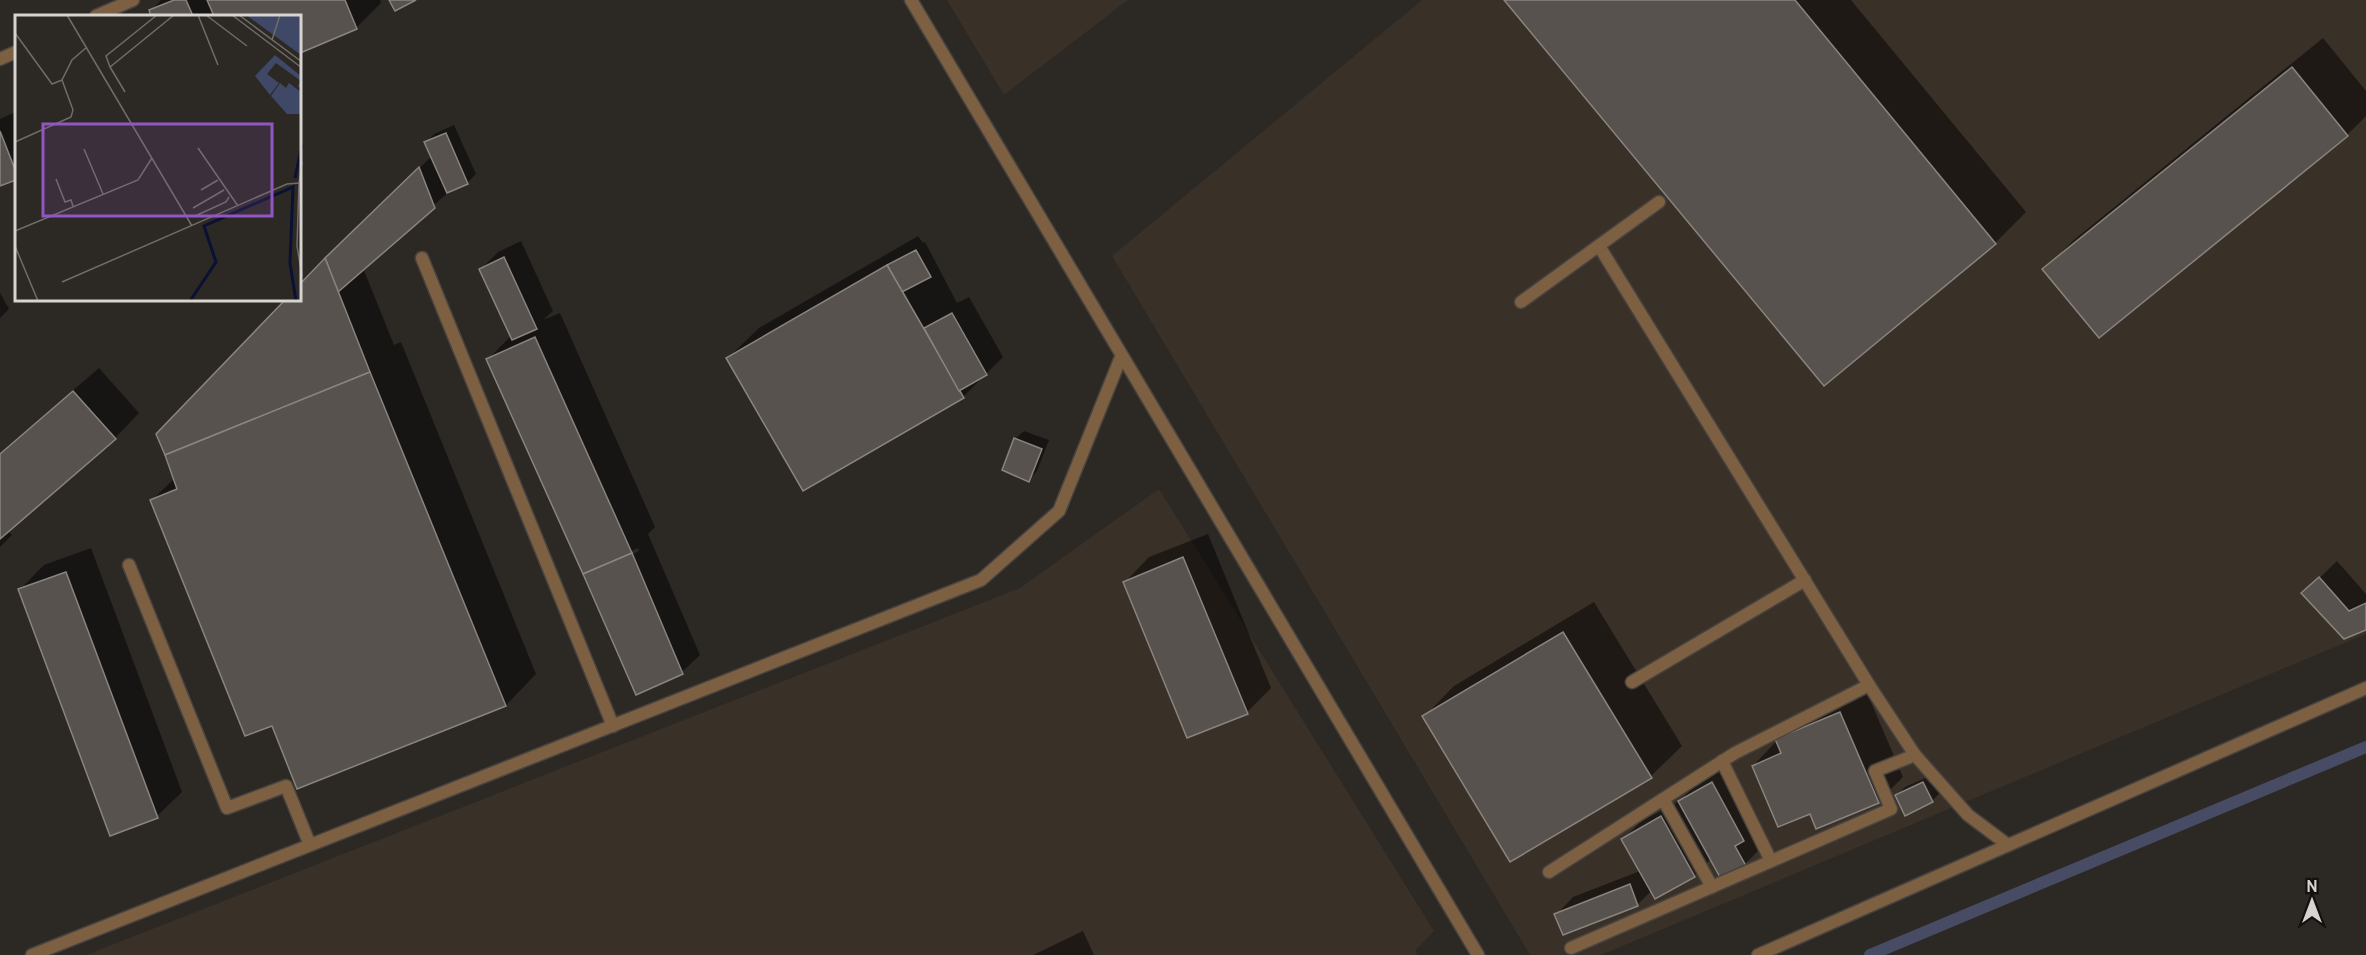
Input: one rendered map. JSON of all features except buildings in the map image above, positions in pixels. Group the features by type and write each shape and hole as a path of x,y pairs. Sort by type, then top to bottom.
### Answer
{"street":[{"path":"98,15 133,0"},
{"path":"912,0 1121,357 1478,955"},
{"path":"0,59 15,52"},
{"path":"1521,302 1659,202"},
{"path":"1599,246 1869,685 1915,755 1968,815 2008,845"},
{"path":"422,258 613,726"},
{"path":"32,955 981,580 1059,511 1121,357"},
{"path":"129,565 227,808 286,786 310,845"},
{"path":"1632,681 1805,580"},
{"path":"1549,872 1722,761 1869,685"},
{"path":"1758,955 2366,688"},
{"path":"1571,948 1891,809 1875,771 1915,755"},
{"path":"1722,761 1772,861"},
{"path":"1663,799 1712,887"}],"shaded area":[{"path":"947,0 1128,0 1004,95"},
{"path":"1422,0 2366,0 2366,634 1601,955 1530,955 1112,256"},
{"path":"1159,489 1434,931 1416,950 1417,955 86,955 1020,588"}],"waterway":[{"path":"1870,955 2366,747"}]}
